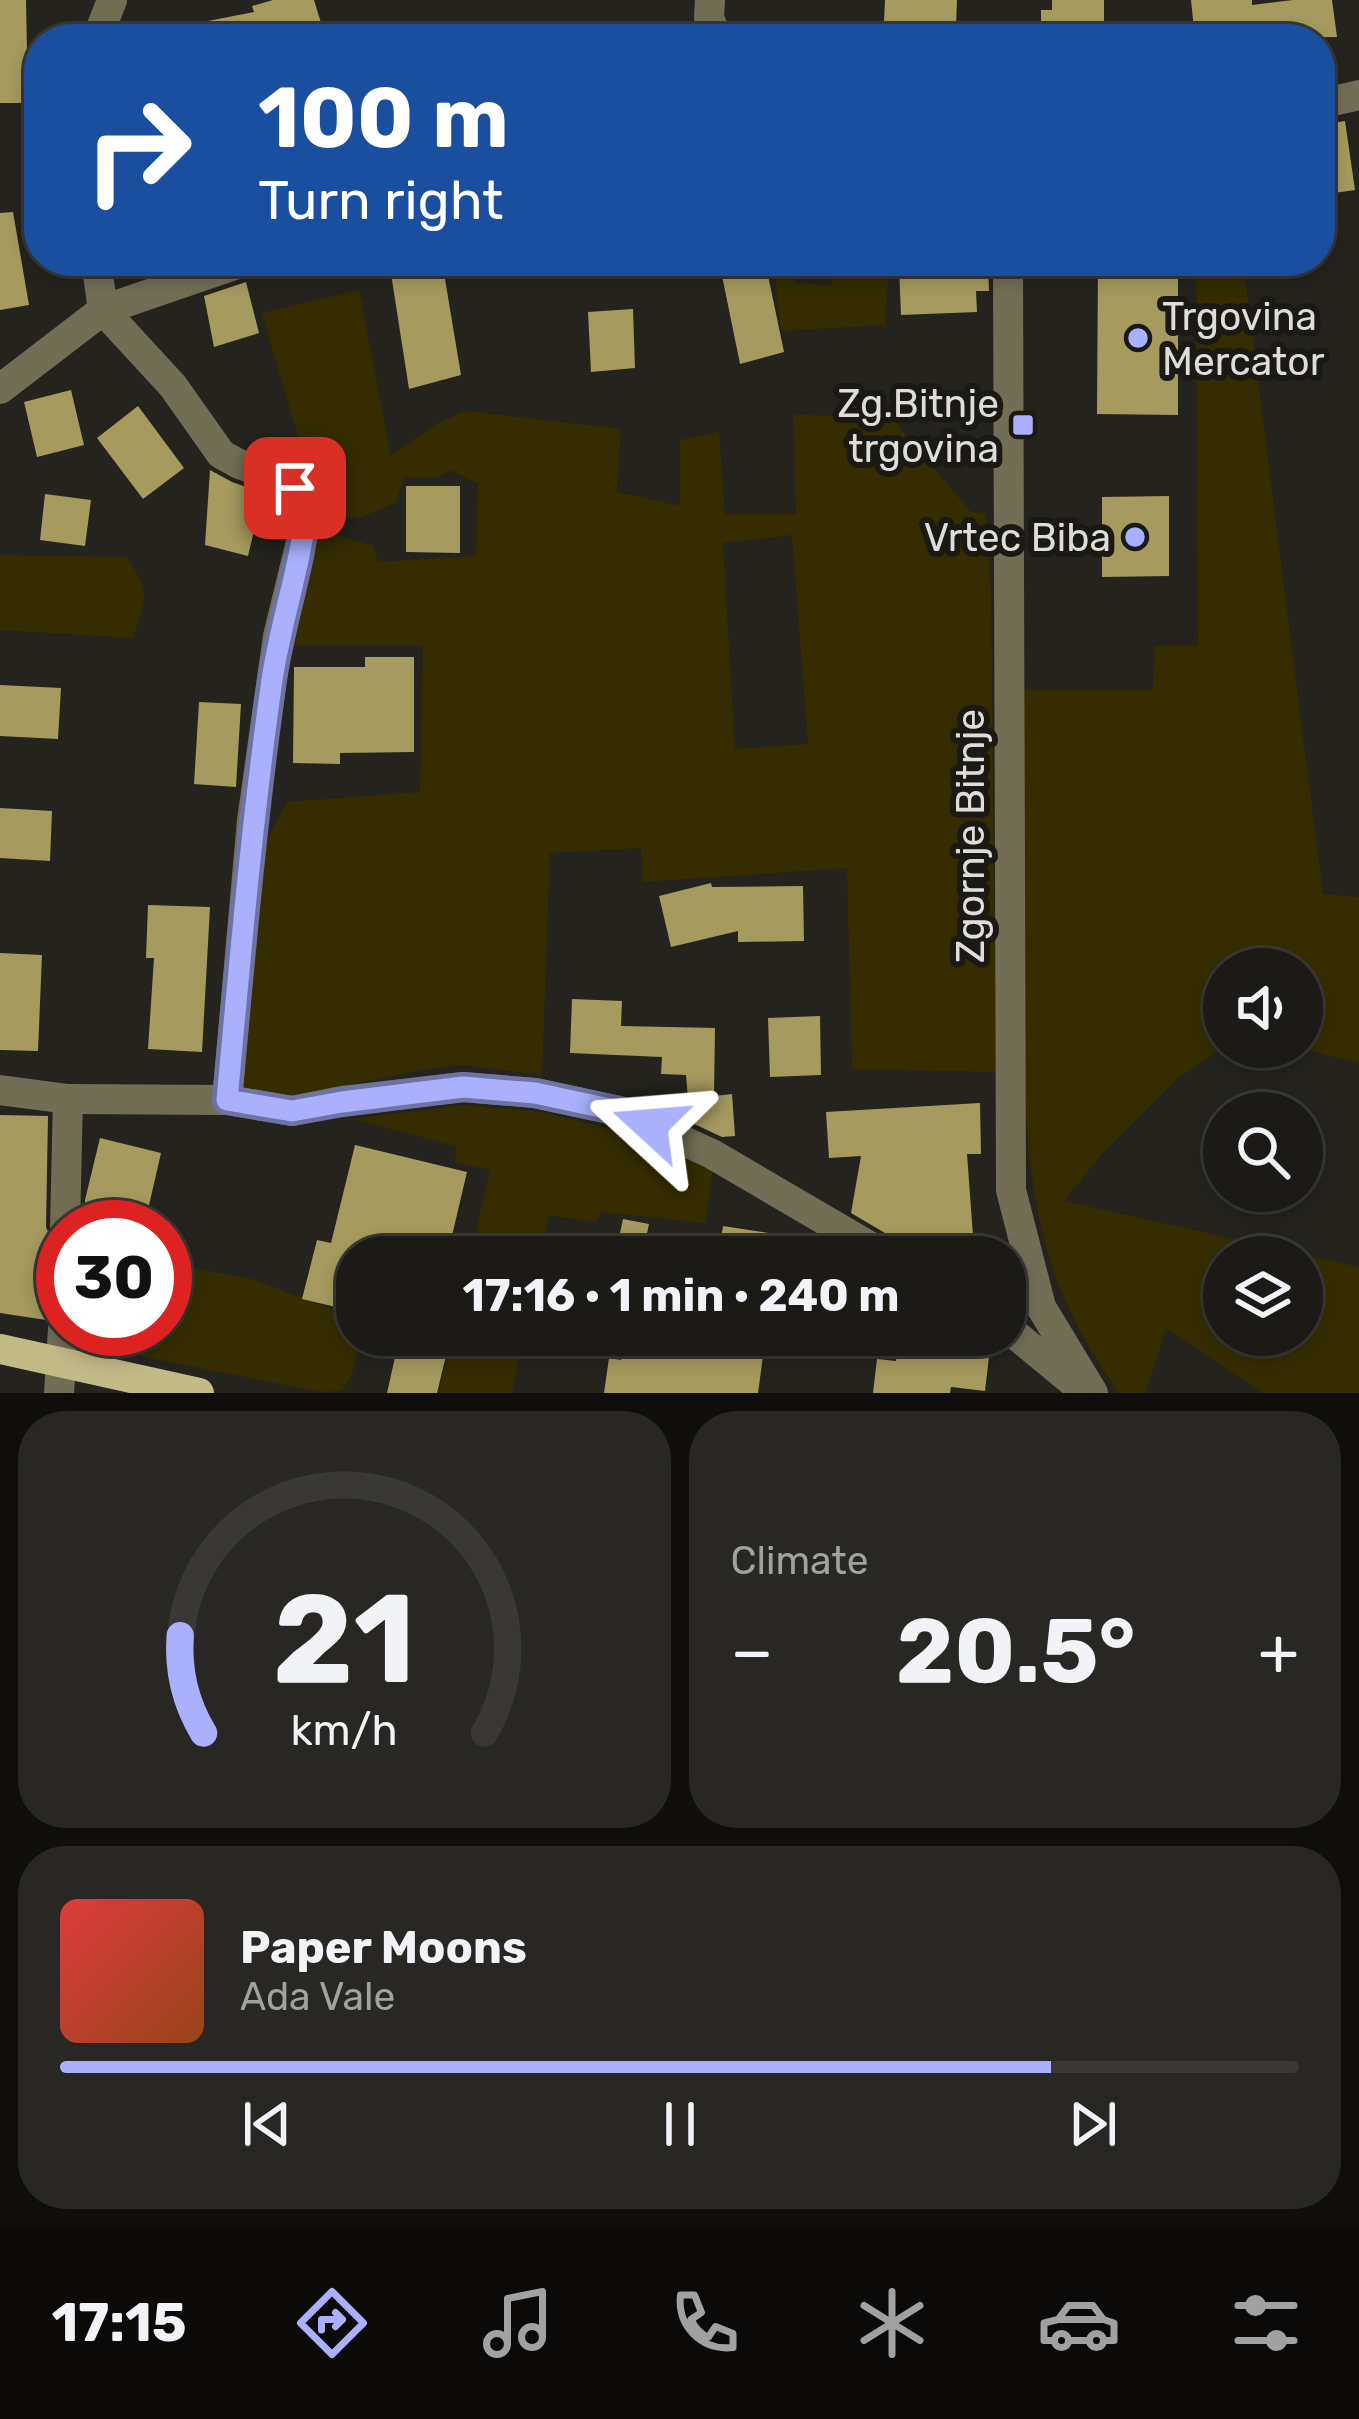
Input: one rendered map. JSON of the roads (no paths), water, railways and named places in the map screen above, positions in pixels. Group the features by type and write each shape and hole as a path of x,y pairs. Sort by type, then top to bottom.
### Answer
{"main road":[{"path":"0,1349 60,1378 199,1393"}],"street":[{"path":"98,276 103,310 172,386 221,454 274,476 307,500 278,636 252,820 227,1100"},
{"path":"0,388 103,310 202,276"},
{"name":"Zgornje Bitnje","path":"1008,276 1011,1190 1041,1307 1089,1393"},
{"path":"0,1090 68,1099 227,1100 292,1111 463,1087 535,1093 619,1111 712,1154 852,1236"},
{"path":"66,1200 68,1099"},
{"name":"Zgornje Bitnje","path":"1026,1342 1089,1393"}],"place":[{"name":"Trgovina Mercator","path":"1138,338"},
{"name":"Zg.Bitnje trgovina","path":"1023,425"},
{"name":"Vrtec Biba","path":"1135,537"}]}
